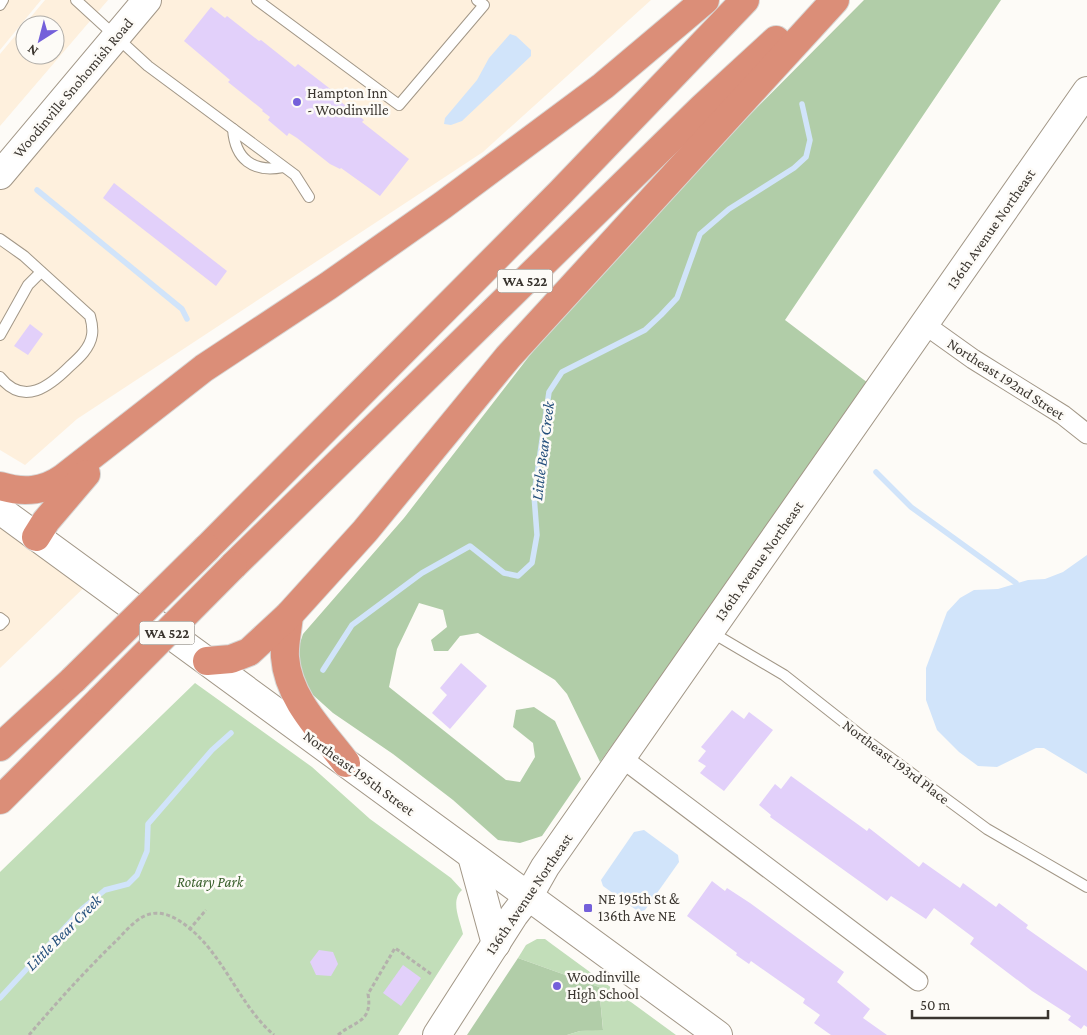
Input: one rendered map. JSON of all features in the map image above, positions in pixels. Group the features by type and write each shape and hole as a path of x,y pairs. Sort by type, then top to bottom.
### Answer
{"highway":[{"path":"0,486 30,491 56,484 204,368 328,286 443,205 603,86 705,0"},
{"name":"WA 522","path":"0,747 73,680 207,548 553,200 745,0"},
{"name":"WA 522","path":"0,800 234,566 703,106 821,0"},
{"path":"207,661 231,660 249,652 289,615 365,531 508,357 835,0"},
{"path":"36,537 46,521 88,471 141,417"},
{"path":"289,615 285,655 289,681 308,713 346,763"}],"main road":[{"name":"Woodinville Snohomish Road","path":"0,175 147,0"},
{"name":"136th Avenue Northeast","path":"437,1035 514,915 528,897 545,867 1087,91"},
{"name":"Northeast 195th Street","path":"0,510 718,1035"},
{"path":"472,856 496,944"}],"street":[{"name":"Northeast 192nd Street","path":"924,324 972,359 1063,415 1087,434"},
{"path":"622,758 918,981"}],"lane":[{"path":"0,5 3,0"},
{"path":"76,0 148,66 295,175 309,197"},
{"path":"257,0 399,106 484,6 477,0"},
{"path":"233,129 234,144 243,158 258,168 283,167"},
{"path":"0,239 41,272 90,316 92,324 92,336 84,353 52,385 42,390 16,390 6,385 0,377"},
{"path":"0,335 28,285 41,272"},
{"path":"0,618 4,621 0,625"},
{"name":"Northeast 193rd Place","path":"710,631 784,675 876,748 987,829 1087,886"}],"path":[{"path":"190,930 206,910"},
{"path":"29,1035 79,976 136,922 150,914 166,915 190,930 204,942 249,1006 274,1035"},
{"path":"338,1035 354,1026 367,1013 370,1002 368,994 395,948 431,974"}],"shaded area":[{"path":"0,0 41,0 29,15 15,15 15,32 0,50"},
{"path":"45,0 108,0 65,50 65,15 32,15"},
{"path":"145,0 651,0 483,152 77,419 25,465 0,450 0,174"},
{"path":"15,36 15,65 52,65 0,126 0,54"},
{"path":"0,509 94,578 0,668"}],"green space":[{"path":"864,0 1001,0 785,320 872,386 600,762 567,694 555,680 478,633 460,636 448,651 434,651 431,640 447,627 443,610 419,603 397,649 389,687 506,780 520,782 535,757 533,743 513,727 516,710 534,707 555,721 581,779 542,836 520,843 498,840 453,800 393,754 333,713 313,695 300,675 296,655 303,634 404,518 561,315 653,212"},
{"name":"Rotary Park","path":"195,683 312,767 370,819 451,878 462,890 458,894 456,905 463,934 398,1035 0,1035 0,872"},
{"path":"537,939 545,939 676,1035 567,1035 580,1031 603,1029 599,987 518,958 526,945"},
{"name":"Woodinville High School","path":"518,958 599,987 603,1030 580,1031 567,1035 467,1035"}],"water":[{"path":"510,34 516,36 531,50 531,56 462,121 451,125 444,124 445,118 477,80 489,58"},
{"path":"1087,555 1087,774 1044,748 1036,748 997,767 978,766 959,752 937,730 926,700 926,668 947,612 960,598 974,590 998,589 1028,580 1045,579 1063,572"},
{"path":"644,830 678,855 679,862 645,910 639,912 603,886 601,880 634,832"}],"building":[{"name":"Hampton Inn - Woodinville","path":"211,7 225,18 227,16 259,41 261,40 295,67 298,64 333,91 331,94 364,120 362,122 409,159 380,196 341,168 330,164 297,138 289,133 287,136 268,120 270,117 263,110 228,82 230,80 184,41"},
{"path":"114,183 227,271 216,286 103,198"},
{"path":"30,324 43,334 28,355 14,346"},
{"path":"461,663 487,686 450,729 432,713 447,695 440,688"},
{"path":"732,710 744,719 749,712 773,730 724,791 700,773 706,766 698,761 706,751 701,747"},
{"path":"791,776 867,831 869,828 919,867 923,862 960,888 963,883 996,907 999,903 1028,925 1026,928 1087,971 1087,1027 1084,1025 1081,1029 1068,1020 1071,1016 1032,991 970,944 974,938 934,908 926,919 891,896 887,901 770,817 771,815 759,805 775,784 781,789"},
{"path":"712,881 725,891 727,888 750,903 844,972 837,982 870,1009 863,1018 887,1035 831,1035 814,1023 820,1015 803,1003 805,999 751,961 749,964 736,955 737,953 687,916"},
{"path":"319,950 333,952 338,964 331,976 316,975 310,962"},
{"path":"403,965 421,978 401,1006 383,993"}],"waterway":[{"name":"Little Bear Creek","path":"323,670 352,625 422,573 470,546 504,573 518,576 532,563 537,535 534,495 549,392 562,372 645,330 677,298 700,234 729,209 794,168 806,157 810,140 802,104"},
{"path":"37,190 182,309 187,319"},
{"path":"876,472 911,507 1016,583"},
{"name":"Little Bear Creek","path":"0,998 82,909 105,890 128,884 137,875 147,851 148,824 212,750 231,733"}],"place":[{"name":"Hampton Inn - Woodinville","path":"297,102"},
{"name":"NE 195th St & 136th Ave NE","path":"588,908"},
{"name":"Woodinville High School","path":"557,986"}]}
